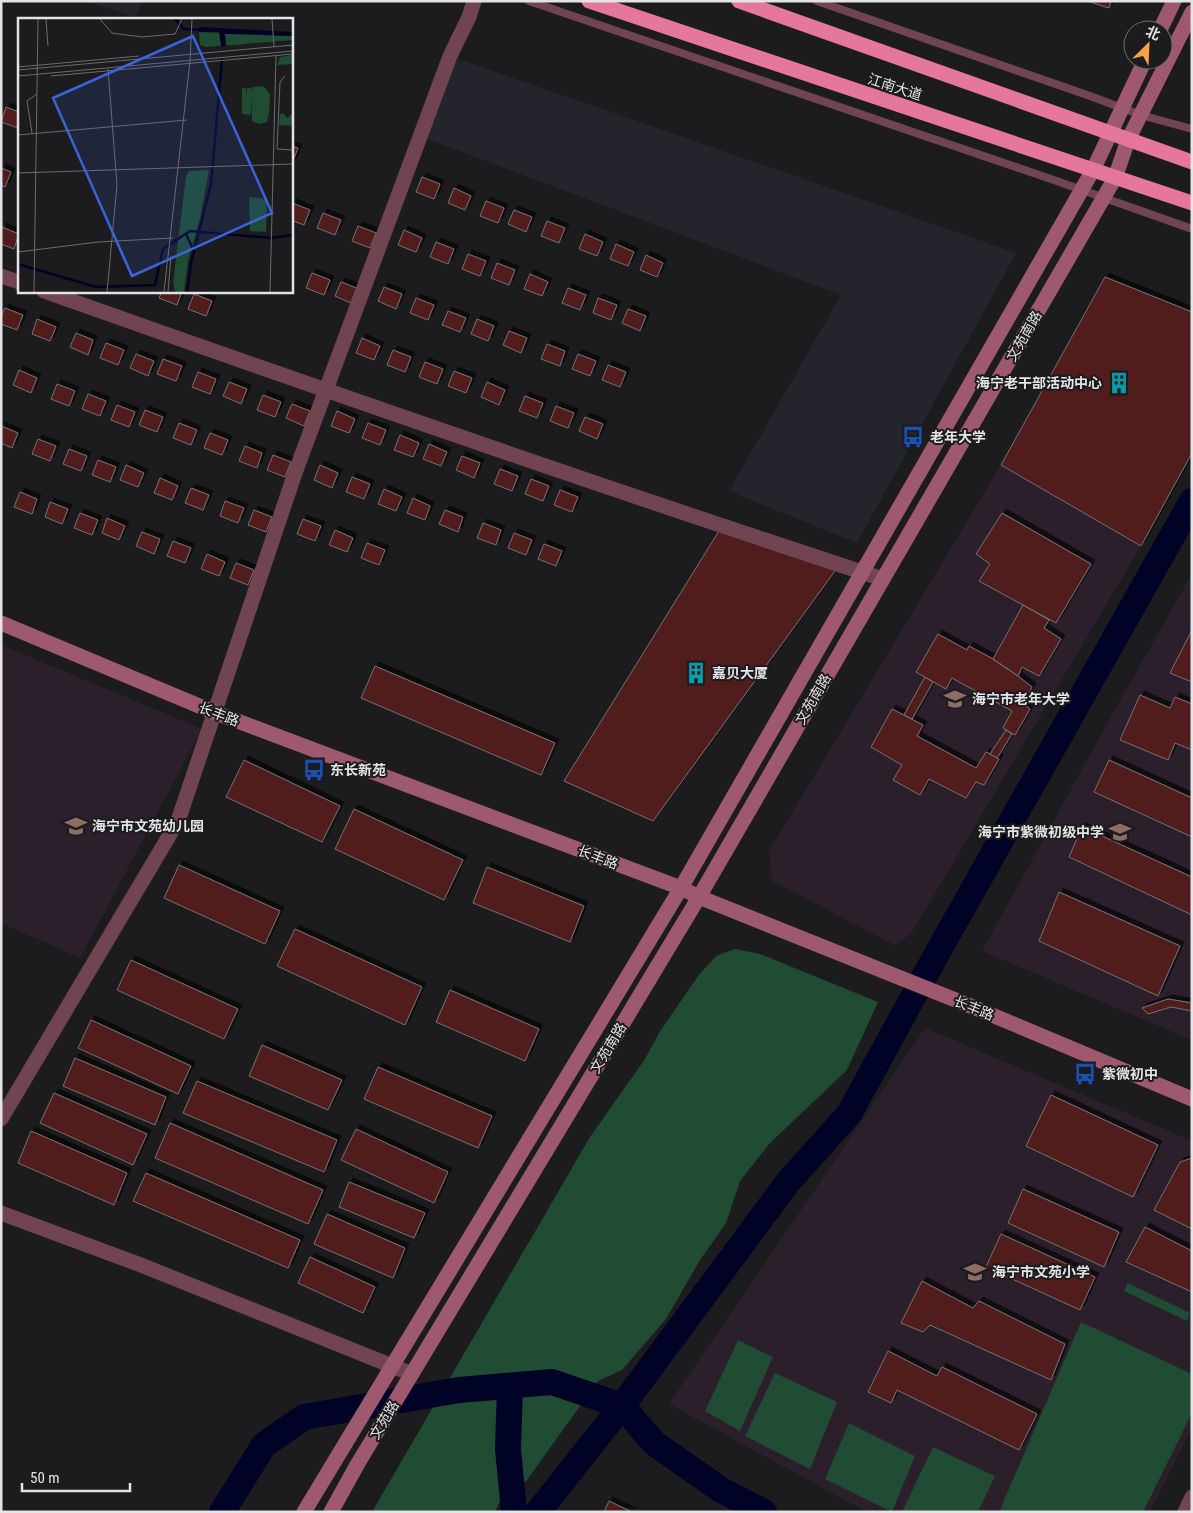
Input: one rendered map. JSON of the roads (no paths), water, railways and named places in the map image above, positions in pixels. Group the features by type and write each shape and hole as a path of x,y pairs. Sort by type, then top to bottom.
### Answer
{"highway":[{"name":"江南大道","path":"589,1 1192,204"},
{"name":"江南大道","path":"739,1 1192,162"}],"main road":[{"path":"1165,20 1174,1"},
{"name":"文苑南路","path":"412,1374 699,897 1104,198 1115,178 1128,140 1192,12"},
{"name":"文苑南路","path":"388,1373 680,888 1082,190 1140,70"},
{"name":"长丰路","path":"1,623 216,713 680,888 968,1005 1192,1099"},
{"name":"文苑路","path":"304,1512 388,1373"},
{"name":"文苑路","path":"331,1512 412,1374"}],"street":[{"path":"1,1119 178,821 324,390 450,56 469,17 474,1"},
{"path":"1,276 18,282"},
{"path":"47,292 324,390 883,579"},
{"path":"1,1213 141,1265 388,1373 412,1374"},
{"path":"1185,1512 1192,1497"}],"lane":[{"path":"529,1 1192,228"},
{"path":"817,1 1141,115 1192,129"}],"waterway":[{"path":"538,1512 622,1406 788,1182 849,1114 939,950 1192,501"},
{"path":"222,1512 264,1445 304,1417 459,1390 552,1382 622,1406 654,1443 721,1490 764,1512"},
{"path":"510,1386 508,1449 514,1512"}],"place":[{"name":"海宁老干部活动中心","path":"1119,383"},
{"name":"老年大学","path":"913,437"},
{"name":"嘉贝大厦","path":"696,673"},
{"name":"海宁市老年大学","path":"955,699"},
{"name":"东长新苑","path":"314,770"},
{"name":"海宁市文苑幼儿园","path":"76,826"},
{"name":"海宁市紫微初级中学","path":"1120,832"},
{"name":"紫微初中","path":"1085,1074"},
{"name":"海宁市文苑小学","path":"975,1272"}]}
